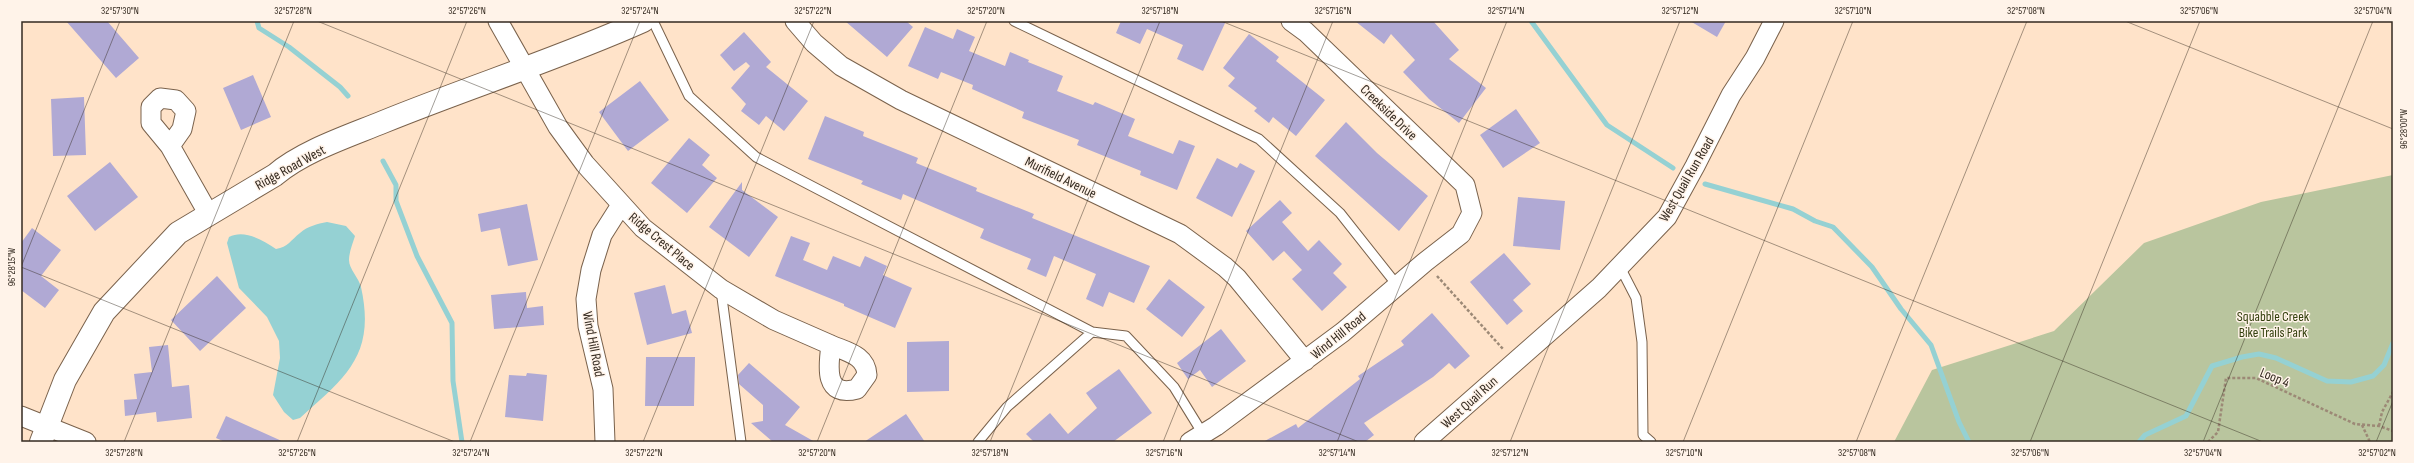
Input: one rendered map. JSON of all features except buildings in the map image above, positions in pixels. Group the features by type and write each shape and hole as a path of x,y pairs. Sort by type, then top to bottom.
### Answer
{"street":[{"name":"Ridge Crest Place","path":"498,21 558,126 585,164 643,228 721,289 774,320 831,345"},
{"name":"Ridge Road West","path":"44,434 65,380 104,312 178,233 208,213 275,176 285,167 344,138 598,41 643,21"},
{"name":"Murifield Avenue","path":"795,21 814,43 841,66 901,100 1180,234 1225,267 1237,278 1305,361"},
{"name":"Creekside Drive","path":"1291,21 1306,32 1465,185 1472,213"},
{"name":"West Quail Run Road","path":"1514,362 1620,267 1666,217 1695,166 1731,95 1756,58 1774,21"},
{"path":"170,146 208,213"},
{"name":"Wind Hill Road","path":"606,442 603,389 588,326 586,299 591,270 602,235 621,205"},
{"name":"Wind Hill Road","path":"1197,438 1344,332 1397,285 1461,234 1472,213"},
{"name":"West Quail Run","path":"1424,442 1514,362"},
{"path":"21,416 44,434 86,442"}],"lane":[{"path":"653,21 689,96 756,157 1092,332 1126,336 1174,387 1197,438"},
{"path":"1014,21 1259,139 1340,212 1397,285"},
{"path":"1620,267 1636,298 1642,342 1643,435 1651,442"},
{"path":"721,289 740,442"},
{"path":"978,442 1008,407 1092,332"}],"path":[{"path":"1425,262 1514,362"},
{"name":"Loop 4","path":"2208,442 2218,432 2226,378 2256,378 2355,424 2379,426 2393,431"},
{"path":"2379,426 2382,412 2393,392"},
{"path":"2362,425 2370,442"}],"green space":[{"name":"Squabble Creek Bike Trails Park","path":"2393,175 2393,442 1894,442 1932,370 2054,331 2144,243 2261,202"}],"water":[{"path":"327,222 346,226 355,236 350,251 349,263 361,287 365,310 364,330 360,348 353,363 343,376 331,390 300,418 293,420 284,412 273,395 280,358 279,341 267,317 239,288 227,243 229,237 241,234 259,239 276,249 286,245 306,229"}],"waterway":[{"path":"257,21 259,28 289,47 340,87 348,96"},
{"path":"1531,21 1607,125 1673,168"},
{"path":"383,161 396,185 396,201 417,256 452,323 453,381 462,442"},
{"path":"1705,184 1793,209 1815,221 1833,227 1872,267 1901,309 1931,345 1959,422 1969,442"},
{"path":"2139,442 2145,435 2186,416 2212,366 2242,357 2259,354 2276,358 2327,381 2351,382 2373,376 2384,365 2393,343"}]}
